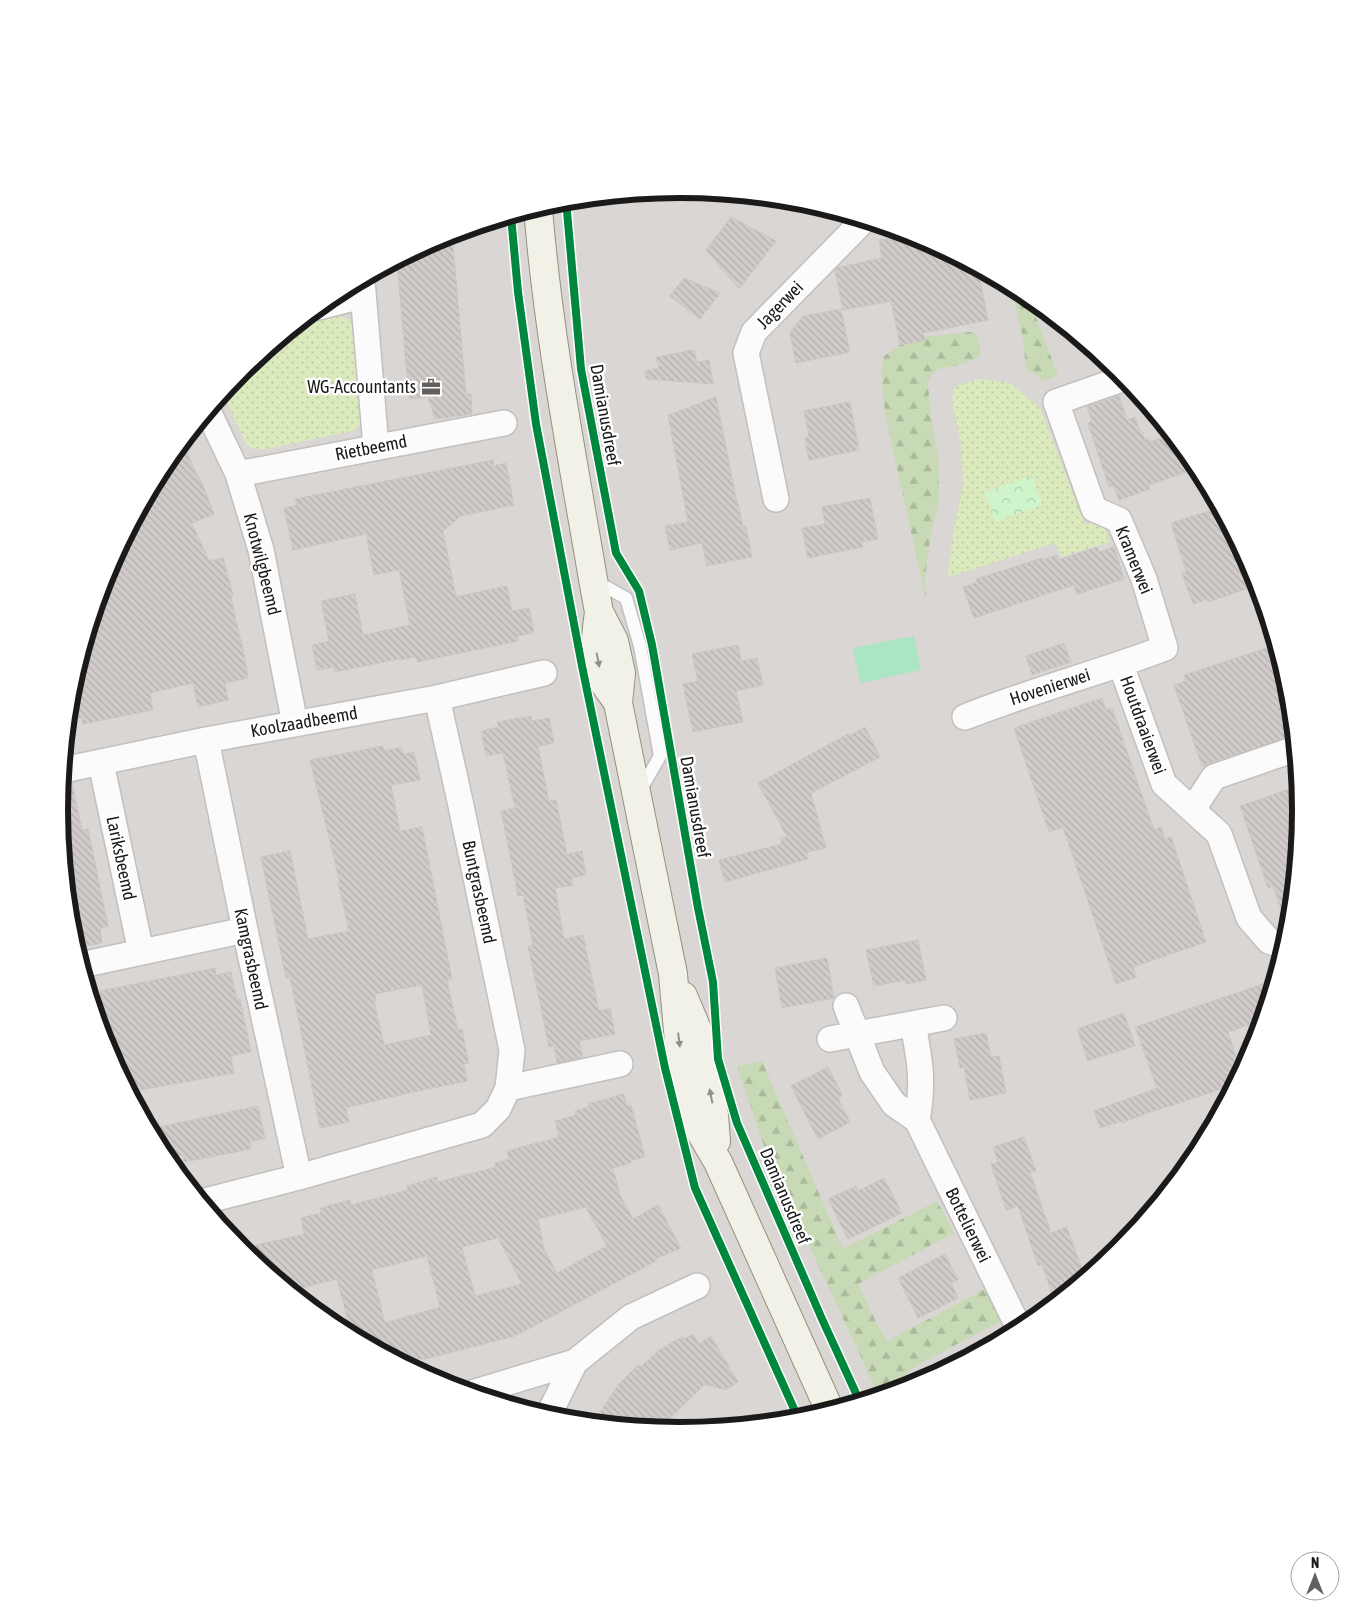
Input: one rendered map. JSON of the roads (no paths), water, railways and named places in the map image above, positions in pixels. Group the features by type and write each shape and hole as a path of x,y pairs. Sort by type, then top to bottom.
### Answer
{"street":[{"path":"539,215 542,257 558,374 599,612 595,645 598,663 602,679 618,703 674,974 679,1042 691,1102 701,1132 718,1162 827,1405"},
{"name":"Jagerwei","path":"776,499 746,353 754,332 859,225"},
{"path":"362,288 376,447"},
{"name":"Kramerwei","path":"1116,380 1079,392 1056,402 1094,509 1119,520 1144,579 1164,648"},
{"name":"Knotwilgbeemd","path":"211,417 238,474 262,550 296,724"},
{"name":"Rietbeemd","path":"238,474 504,423"},
{"name":"Hovenierwei","path":"965,717 995,705 1164,648"},
{"name":"Houtdraaierwei","path":"1121,664 1164,784 1219,834 1249,918 1269,941 1278,944"},
{"name":"Koolzaadbeemd","path":"69,769 206,740 437,698 544,673"},
{"name":"Buntgrasbeemd","path":"208,1200 299,1177 482,1125 498,1110 508,1088 512,1050 437,698"},
{"name":"Kamgrasbeemd","path":"206,740 299,1177"},
{"path":"1193,809 1214,777 1289,751"},
{"name":"Lariksbeemd","path":"101,763 141,952"},
{"path":"87,964 245,930"},
{"name":"Bottelierwei","path":"846,1006 872,1072 894,1104 917,1120 1016,1322"},
{"path":"830,1039 944,1018"},
{"path":"914,1024 921,1066 921,1098 917,1120"},
{"path":"508,1088 620,1064"},
{"path":"483,1390 575,1362 631,1317 697,1286"},
{"path":"552,1409 575,1362"}],"lane":[{"name":"Damianusdreef","path":"593,580 626,598 640,646 660,756 637,796"}],"place":[{"name":"WG-Accountants","path":"431,387"}]}
